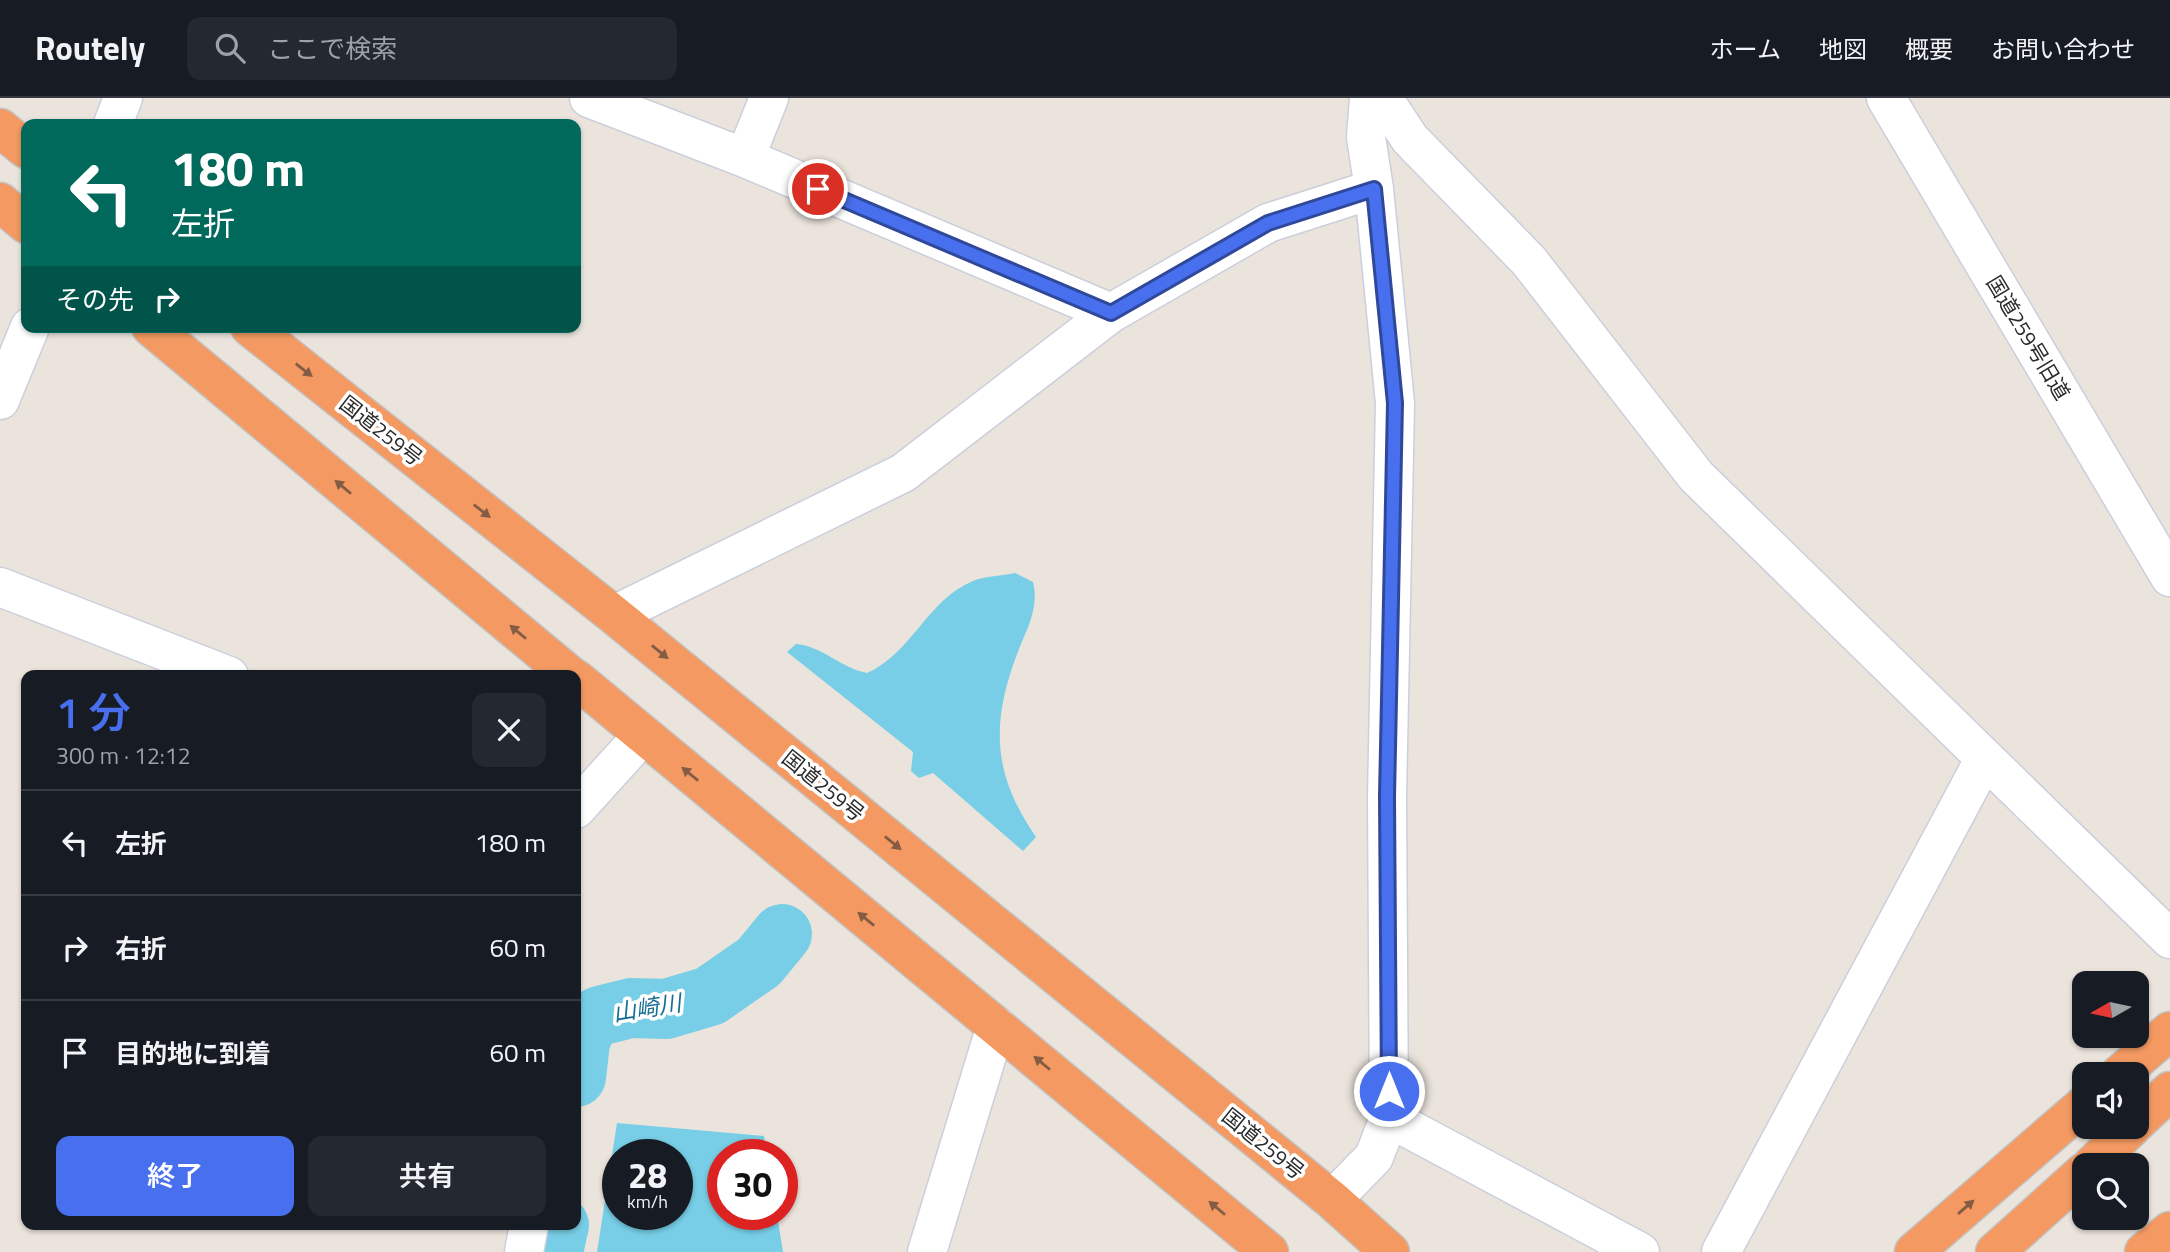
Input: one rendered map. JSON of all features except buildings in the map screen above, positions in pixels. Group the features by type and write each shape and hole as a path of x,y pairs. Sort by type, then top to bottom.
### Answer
{"highway":[{"path":"0,128 21,145"},
{"path":"0,202 21,220"},
{"path":"158,333 564,670"},
{"name":"国道259号","path":"258,333 614,615 1332,1200 1390,1252"},
{"path":"581,684 1269,1252"},
{"path":"2134,1062 2170,1031"},
{"path":"2149,1111 2170,1091"},
{"path":"1914,1252 2072,1115"},
{"path":"2105,1153 2119,1139"},
{"path":"1995,1252 2072,1183"},
{"path":"2144,1252 2170,1231"}],"street":[{"path":"115,119 122,98"},
{"path":"589,98 745,158 1111,313"},
{"path":"745,158 769,98"},
{"path":"1332,1200 1374,1157 1389,1118 1387,797 1395,403 1367,137 1369,98"},
{"path":"1383,98 1410,139 1529,261 1696,476 2170,939"},
{"name":"国道259号旧道","path":"1894,102 2170,577"},
{"path":"614,615 903,473 1111,313 1268,223 1374,189"},
{"path":"0,400 28,333"},
{"path":"0,587 214,670"},
{"path":"581,804 643,736"},
{"path":"1721,1252 1985,758"},
{"path":"927,1252 996,1026"},
{"path":"1389,1118 1640,1252"},
{"path":"524,1252 528,1230"}],"water":[{"path":"1015,573 1033,582 1035,600 1032,617 1010,675 1004,700 1000,746 1010,790 1036,837 1023,851 933,773 919,778 911,771 913,752 787,652 796,644 805,646 867,673 896,653 931,613 957,590 978,579"},
{"path":"617,1123 764,1136 764,1139 707,1139 707,1230 779,1230 783,1252 597,1252 602,1220 602,1230 693,1230 693,1139 615,1139"}],"waterway":[{"name":"山崎川","path":"581,1039 586,1026 599,1016 631,1008 666,1009 710,996 759,962 782,934"},
{"name":"山崎川","path":"553,1252 558,1230"}],"route":[{"path":"818,189 1111,313 1268,223 1374,189 1395,403 1387,797 1389,1091"}]}
